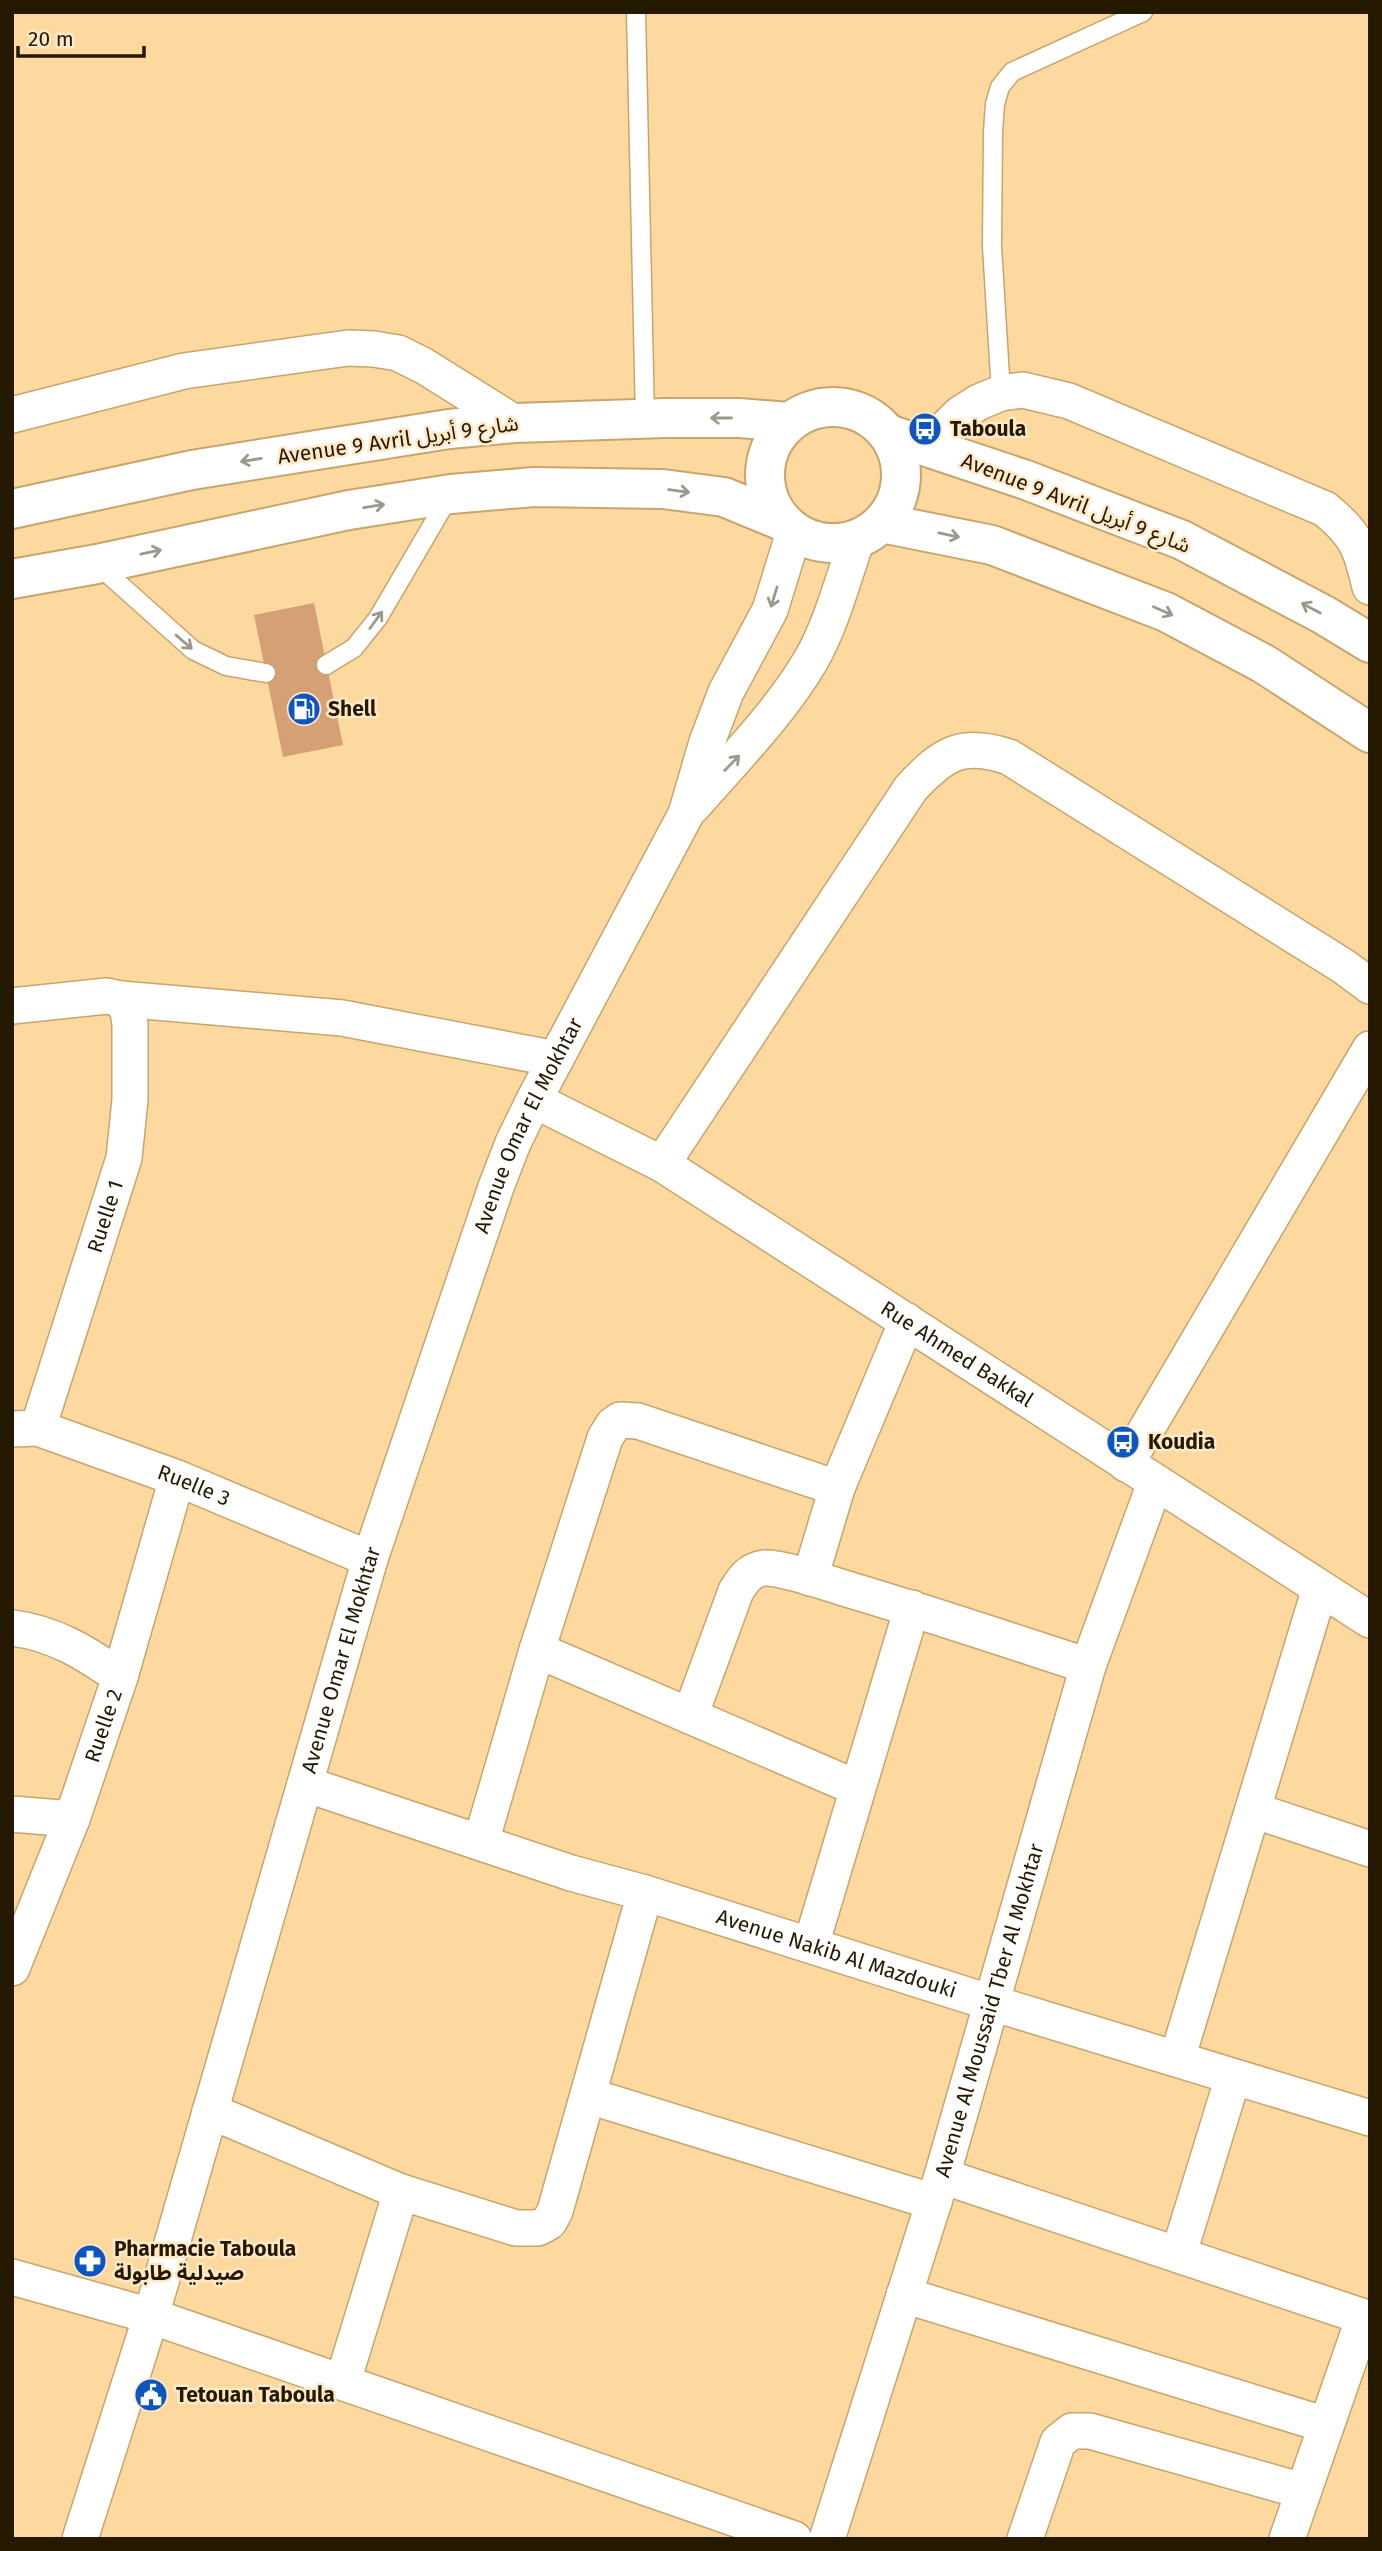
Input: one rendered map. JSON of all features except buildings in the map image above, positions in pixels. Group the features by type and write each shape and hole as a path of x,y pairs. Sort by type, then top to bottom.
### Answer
{"highway":[{"name":"Avenue 9 Avril شارع 9 أبريل","path":"12,509 192,470 449,429 514,423 645,418 739,418 789,422 808,411 830,406 851,409 872,418 888,434 1026,480 1182,540 1324,615 1370,643"},
{"path":"787,526 767,496 764,469 772,443 789,422"},
{"path":"12,579 97,564 349,510 451,494 534,487 663,489 724,497 814,541 836,544 869,531 895,503 901,479 899,455 888,434"},
{"path":"869,531 992,545 1166,612 1264,664 1370,733"}],"street":[{"path":"12,415 184,371 348,348 398,353 424,366 514,423"},
{"path":"927,447 960,414 1001,393 1023,390 1069,401 1325,509 1345,526 1358,543 1370,587"},
{"name":"Avenue Omar El Mokhtar","path":"79,2539 151,2316 370,1559 496,1187 534,1100 686,814 707,741 726,692 770,610 787,526"},
{"name":"Avenue Omar El Mokhtar","path":"686,814 751,744 811,659 869,531"},
{"path":"662,1164 911,788 927,770 963,750 984,750 1009,757 1370,986"},
{"path":"12,1006 107,996 342,1018 556,1059"},
{"name":"Ruelle 1","path":"25,1428 124,1158 130,1100 130,1024 128,1011 121,999"},
{"path":"1126,1464 1370,1049"},
{"name":"Rue Ahmed Bakkal","path":"534,1100 662,1164 1370,1620"},
{"path":"810,1578 837,1488 907,1321"},
{"path":"481,1842 537,1650 605,1438 613,1425 620,1420 638,1421 837,1488"},
{"name":"Ruelle 3","path":"25,1428 177,1478 370,1559"},
{"name":"Ruelle 2","path":"12,1968 72,1819 120,1677 177,1478"},
{"name":"Avenue Al Moussaid Tber Al Mokhtar","path":"827,2539 938,2189 1088,1666 1155,1483"},
{"path":"690,1716 736,1591 743,1578 754,1570 766,1568 912,1608 1088,1666"},
{"path":"1177,2059 1320,1588"},
{"path":"811,1945 912,1608"},
{"path":"12,1628 29,1630 84,1651 120,1677"},
{"path":"537,1650 857,1788"},
{"name":"Avenue Nakib Al Mazdouki","path":"304,1784 571,1873 645,1893 992,2003 1370,2118"},
{"path":"1253,1810 1370,1849"},
{"path":"12,1814 72,1819"},
{"path":"210,2111 401,2192 516,2228 538,2228 549,2222 555,2211 645,1893"},
{"path":"1179,2253 1233,2077"},
{"path":"589,2096 1179,2253 1367,2318 1326,2425 1287,2539"},
{"path":"343,2381 401,2192"},
{"path":"12,2277 151,2316 794,2539"},
{"path":"904,2295 1326,2425"},
{"path":"1025,2539 1058,2442 1072,2431 1090,2431 1303,2491"}],"lane":[{"path":"636,12 645,418"},
{"path":"1001,393 992,246 993,132 995,104 1000,87 1012,72 1143,12"},
{"path":"326,665 354,648 378,618 451,494"},
{"path":"97,564 192,650 226,666 266,673"}],"place":[{"name":"Taboula","path":"925,429"},
{"name":"Shell","path":"304,709"},
{"name":"Koudia","path":"1123,1442"},
{"name":"Pharmacie Taboula صيدلية طابولة","path":"90,2261"},
{"name":"Tetouan Taboula","path":"151,2395"}]}
